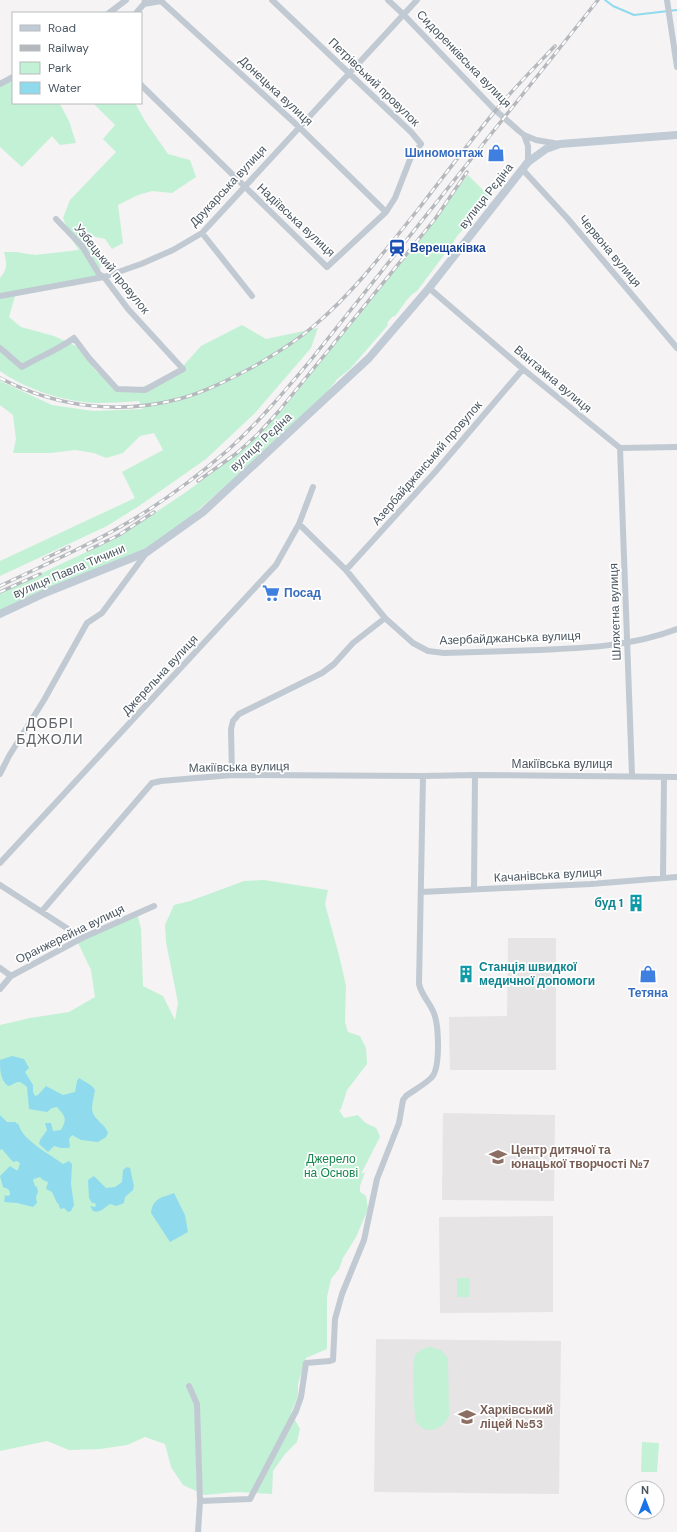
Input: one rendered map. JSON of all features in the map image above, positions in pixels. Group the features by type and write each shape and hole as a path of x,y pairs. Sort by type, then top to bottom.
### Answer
{"main road":[{"name":"Сидоренківська вулиця","path":"560,144 677,135"},
{"name":"вулиця Рєдіна","path":"147,552 202,512 369,358 429,288 528,162 546,149 560,144"},
{"name":"вулиця Павла Тичини","path":"0,614 45,593 147,552"}],"street":[{"path":"110,12 126,0"},
{"name":"Петрівський провулок","path":"272,0 416,137 420,144 411,157 401,178 395,198 386,212"},
{"name":"Сидоренківська вулиця","path":"388,0 494,109 524,135 546,142 560,144"},
{"name":"Друкарська вулиця","path":"0,296 104,276 147,262 173,250 202,233 417,0"},
{"path":"667,0 677,67"},
{"name":"Донецька вулиця","path":"144,2 161,1 299,127 386,212"},
{"path":"137,12 144,2"},
{"path":"0,84 12,78"},
{"name":"Надіївська вулиця","path":"142,86 327,267 386,212"},
{"path":"524,135 528,146 528,162"},
{"name":"Червона вулиця","path":"523,170 568,219 677,348"},
{"name":"Узбецький провулок","path":"0,348 22,367 38,357 64,346 74,338 89,358 117,389 145,390 183,368 128,309 104,276 99,274 82,246 56,219"},
{"path":"202,233 252,296"},
{"name":"Вантажна вулиця","path":"429,288 523,369 620,448"},
{"name":"Азербайджанський провулок","path":"346,570 436,471 523,369"},
{"path":"620,448 677,447"},
{"name":"Шляхетна вулиця","path":"620,448 632,775"},
{"name":"Джерельна вулиця","path":"0,863 276,565 299,524 313,486"},
{"name":"Азербайджанська вулиця","path":"299,524 346,570 385,618 413,643 428,651 444,653 574,648 628,643 661,635 677,629"},
{"name":"вулиця Рєдіна","path":"0,774 87,623 102,612 147,552"},
{"path":"232,775 231,729 233,721 239,714 322,673 334,664 353,643 385,618"},
{"name":"Макіївська вулиця","path":"42,912 152,784 161,781 232,775 632,775 677,777"},
{"path":"474,889 475,775"},
{"path":"200,1501 250,1499 296,1411 301,1397 306,1363 334,1360 335,1319 342,1294 364,1240 378,1179 399,1123 403,1100 406,1096 432,1078 436,1071 437,1033 434,1012 421,992 418,984 423,776"},
{"path":"663,878 664,777"},
{"name":"Качанівська вулиця","path":"421,892 591,884 677,877"},
{"path":"0,885 82,938"},
{"name":"Оранжерейна вулиця","path":"0,989 11,976 82,938 154,906"},
{"path":"0,968 11,976"},
{"path":"189,1386 197,1404 200,1501 198,1532"}],"shaded area":[{"path":"508,938 556,938 556,1070 450,1070 449,1017 507,1016"},
{"name":"Центр дитячої та юнацької творчості №7","path":"443,1113 555,1115 554,1201 442,1200"},
{"path":"553,1216 553,1312 440,1313 439,1217"},
{"name":"Харківський ліцей №53","path":"376,1339 561,1341 559,1494 374,1492"}],"green space":[{"path":"12,77 12,104 60,104 69,121 76,143 60,145 52,136 22,167 0,147 0,80"},
{"path":"94,104 136,104 145,121 168,154 190,160 196,177 172,193 152,191 138,195 118,205 123,243 112,249 105,239 91,236 91,243 101,267 96,278 16,293 9,317 21,327 54,336 78,347 96,371 118,389 134,390 166,378 183,369 184,365 201,346 242,325 266,339 318,328 311,348 255,413 206,459 139,506 107,526 0,576 0,561 135,498 122,472 163,450 154,433 140,436 123,453 106,458 94,453 75,450 51,453 13,453 16,439 13,415 0,405 0,381 52,405 93,411 143,409 139,401 96,403 59,397 33,389 10,378 0,371 0,278 6,266 4,252 35,255 79,250 72,240 63,218 70,200 116,152 103,139 115,125"},
{"path":"468,175 489,196 486,200 488,200 477,213 476,212 472,218 473,219 457,236 448,251 446,250 444,255 417,291 410,296 397,314 387,323 388,325 350,369 336,380 325,394 190,517 147,550 0,613 0,593 122,535 226,463 284,408"},
{"name":"Джерело на Основі","path":"264,880 328,890 325,904 346,986 345,1022 348,1032 360,1036 366,1048 367,1064 347,1090 341,1109 339,1110 344,1118 358,1115 366,1123 378,1130 380,1137 361,1174 365,1172 360,1186 360,1192 366,1196 368,1209 356,1237 343,1258 339,1269 331,1279 327,1297 327,1349 306,1358 298,1384 298,1396 291,1413 300,1429 297,1442 285,1454 273,1471 272,1494 236,1492 205,1495 183,1485 171,1467 165,1444 145,1437 127,1445 100,1449 69,1450 47,1441 0,1451 0,1025 30,1018 69,1012 95,997 91,970 78,943 137,913 141,929 143,986 163,996 175,1020 178,1003 166,942 165,925 174,905 190,901 244,881"},
{"path":"457,1278 470,1278 469,1297 457,1297"},
{"path":"430,1347 441,1350 448,1358 449,1415 443,1425 434,1430 424,1429 416,1421 414,1401 414,1359 416,1354 422,1349"},
{"path":"642,1442 659,1443 657,1472 641,1472"}],"water":[{"path":"12,1056 24,1059 29,1068 25,1072 33,1085 33,1092 35,1096 38,1095 46,1086 63,1095 75,1092 79,1078 92,1086 95,1090 92,1107 93,1113 108,1133 106,1137 98,1142 81,1140 72,1135 69,1139 69,1148 54,1146 48,1152 39,1144 47,1130 45,1123 51,1123 53,1131 61,1130 65,1118 57,1107 52,1108 47,1112 29,1109 27,1087 19,1082 8,1086 5,1084 1,1074 0,1060"},
{"path":"0,1115 7,1122 15,1122 19,1125 25,1136 63,1164 69,1161 72,1164 71,1184 74,1205 71,1211 68,1212 64,1208 61,1209 59,1207 59,1204 57,1203 52,1192 46,1189 48,1182 40,1177 33,1180 38,1192 36,1197 37,1203 33,1207 17,1203 4,1202 5,1195 10,1195 10,1192 3,1187 0,1176 10,1166 18,1170 20,1163 17,1161 13,1162 2,1149 0,1150"},
{"path":"127,1167 130,1168 134,1186 133,1190 125,1197 124,1203 116,1206 110,1204 98,1212 93,1211 90,1206 95,1207 96,1205 95,1203 92,1203 89,1198 88,1180 94,1176 106,1188 115,1187 122,1182 123,1170"},
{"path":"174,1193 185,1215 188,1232 170,1242 151,1213 154,1204 158,1199"}],"waterway":[{"path":"605,0 613,6 634,15 677,10"}],"railway":[{"path":"0,586 60,558 134,519 189,482 239,440 310,361 598,0"},
{"path":"0,378 21,388 65,402 110,407 133,407 156,404 198,393 234,377 268,358 309,330 331,311 358,283 491,116 514,89 555,46"},
{"path":"198,481 237,453 258,434 279,411 435,219 467,172"},
{"path":"88,550 119,535 154,512"},
{"path":"44,559 69,547"},
{"path":"0,592 40,574"}],"place":[{"name":"Шиномонтаж","path":"496,153"},
{"name":"Верещаківка","path":"397,248"},
{"name":"Посад","path":"271,593"},
{"name":"буд 1","path":"636,903"},
{"name":"Станція швидкої медичної допомоги","path":"466,974"},
{"name":"Тетяна","path":"648,974"},
{"name":"Центр дитячої та юнацької творчості №7","path":"498,1157"},
{"name":"Харківський ліцей №53","path":"467,1417"}],"district":[{"name":"ДОБРІ БДЖОЛИ","path":"50,732"}]}
